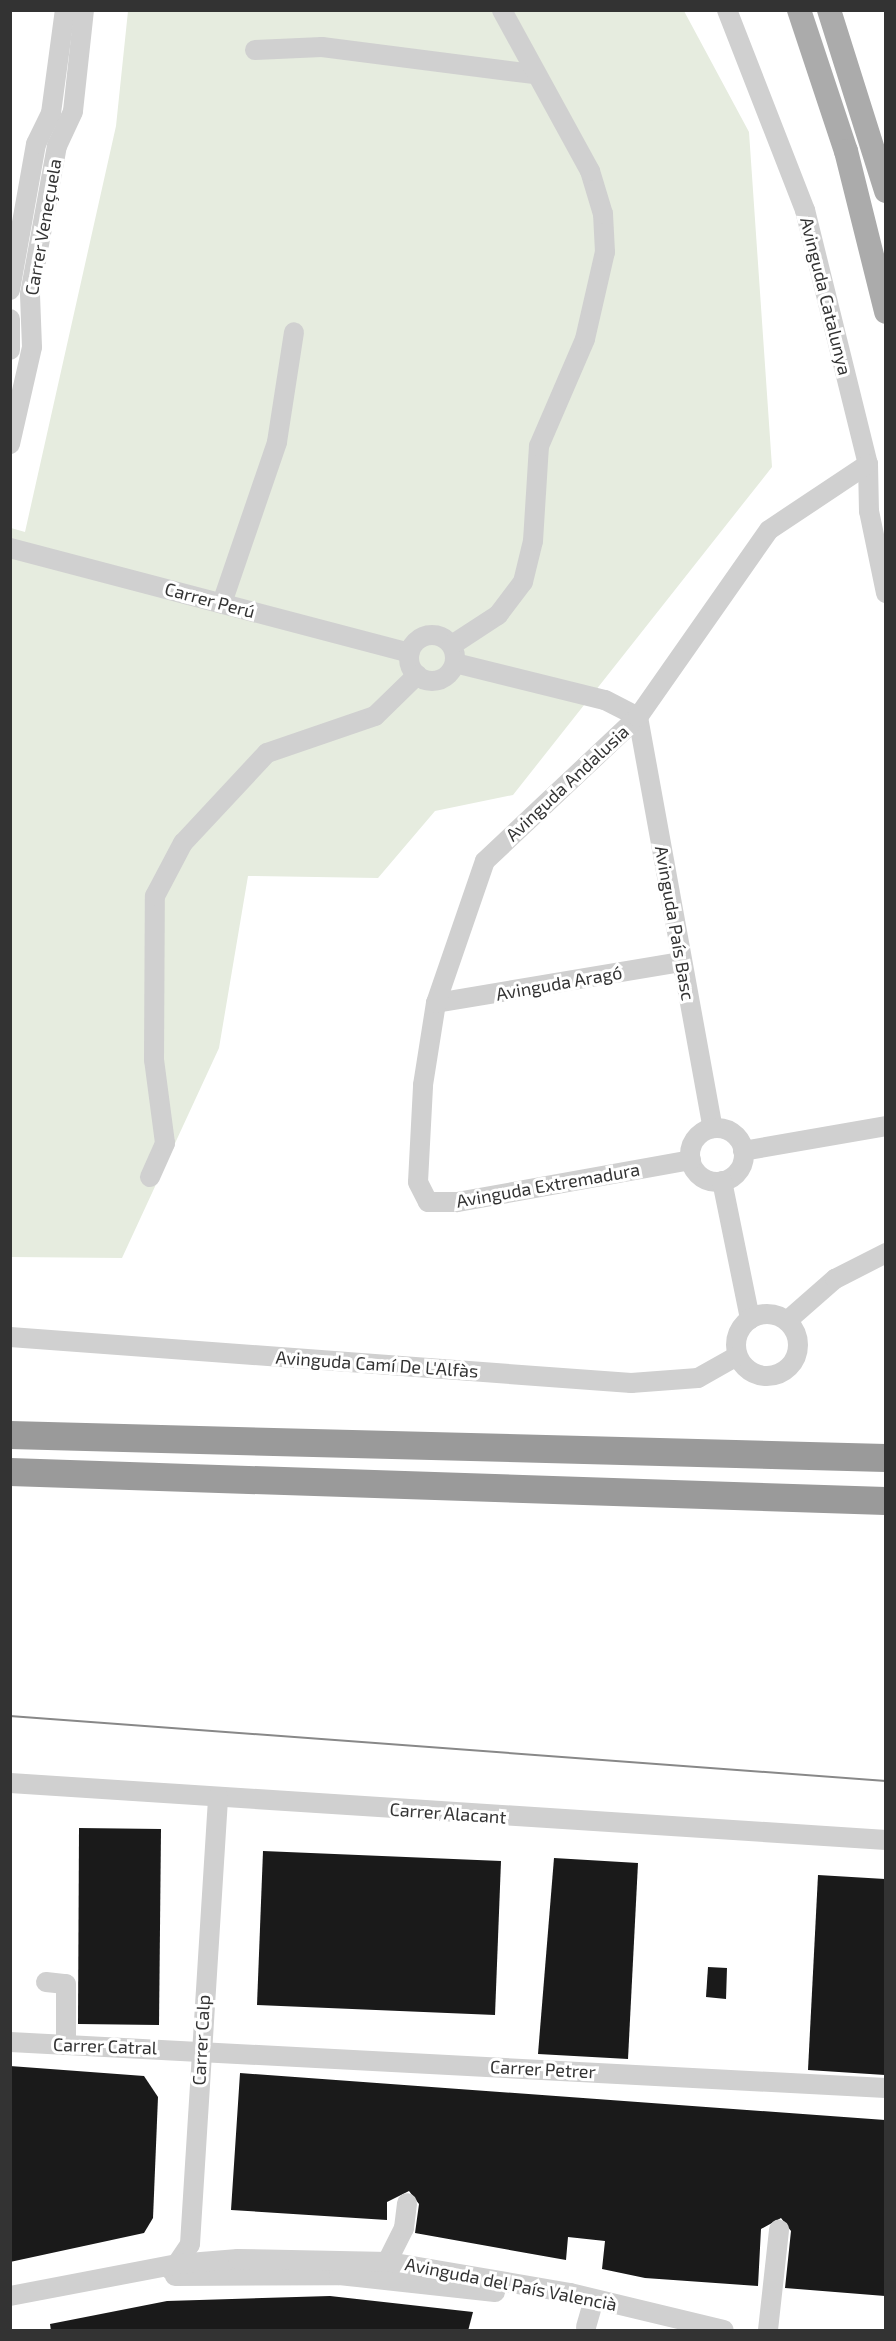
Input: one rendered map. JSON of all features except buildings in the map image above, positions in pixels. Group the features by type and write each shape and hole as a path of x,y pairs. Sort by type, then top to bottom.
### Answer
{"highway":[{"path":"10,1435 885,1458"},
{"path":"10,1472 885,1501"}],"main road":[{"path":"799,10 846,151 885,312"},
{"path":"829,10 885,191"}],"street":[{"name":"Carrer Veneçuela","path":"10,290 36,144 51,113 65,10"},
{"name":"Carrer Veneçuela","path":"10,444 33,340 30,294 55,154 72,111 84,10"},
{"path":"417,675 441,679 453,654 498,615 523,582 533,541 539,446 585,339 605,252 603,214 590,171 534,74 502,10"},
{"name":"Avinguda Catalunya","path":"727,10 805,210 868,464 869,511 885,593"},
{"path":"255,50 322,47 534,74"},
{"path":"10,319 10,350"},
{"path":"222,603 277,442 294,332"},
{"name":"Avinguda Andalusia","path":"418,1182 423,1085 435,1003 485,861 638,717 769,530 868,464"},
{"name":"Carrer Perú","path":"10,548 409,653"},
{"path":"417,675 409,653 426,635 441,636 453,654 605,700 638,717"},
{"path":"150,1177 165,1143 154,1060 155,896 183,843 267,753 375,716 417,675"},
{"name":"Avinguda País Basc","path":"638,717 713,1128"},
{"name":"Avinguda Aragó","path":"435,1003 682,962"},
{"path":"743,1150 885,1126"},
{"path":"713,1128 732,1132 743,1150 738,1171 722,1181 698,1174 691,1160 694,1141 713,1128"},
{"name":"Avinguda Extremadura","path":"418,1182 421,1196 440,1204 691,1160"},
{"path":"722,1181 750,1319"},
{"path":"787,1321 835,1279 885,1253"},
{"path":"768,1314 787,1321 797,1349 788,1367 760,1375 737,1356 737,1336 750,1319 768,1314"},
{"name":"Avinguda Camí De L'Alfàs","path":"10,1337 631,1383 698,1378 737,1356"},
{"name":"Carrer Alacant","path":"10,1783 885,1840"},
{"name":"Carrer Calp","path":"172,2270 190,2244 218,1797"},
{"path":"46,1982 66,1984 66,2045"},
{"name":"Carrer Catral","path":"10,2042 201,2050"},
{"name":"Carrer Petrer","path":"201,2050 885,2088"},
{"path":"384,2270 404,2228 407,2203"},
{"path":"768,2331 779,2230"},
{"name":"Avinguda del País Valencià","path":"10,2308 172,2270"},
{"name":"Avinguda del País Valencià","path":"10,2296 172,2270 384,2270 570,2293 724,2331"},
{"name":"Avinguda del País Valencià","path":"384,2270 588,2318 670,2331"}],"shaded area":[{"path":"128,11 684,11 749,132 772,467 513,795 435,811 378,878 248,876 219,1048 122,1258 11,1257 11,528 25,532 116,126"}],"tram line":[{"path":"10,1716 886,1781"}]}
